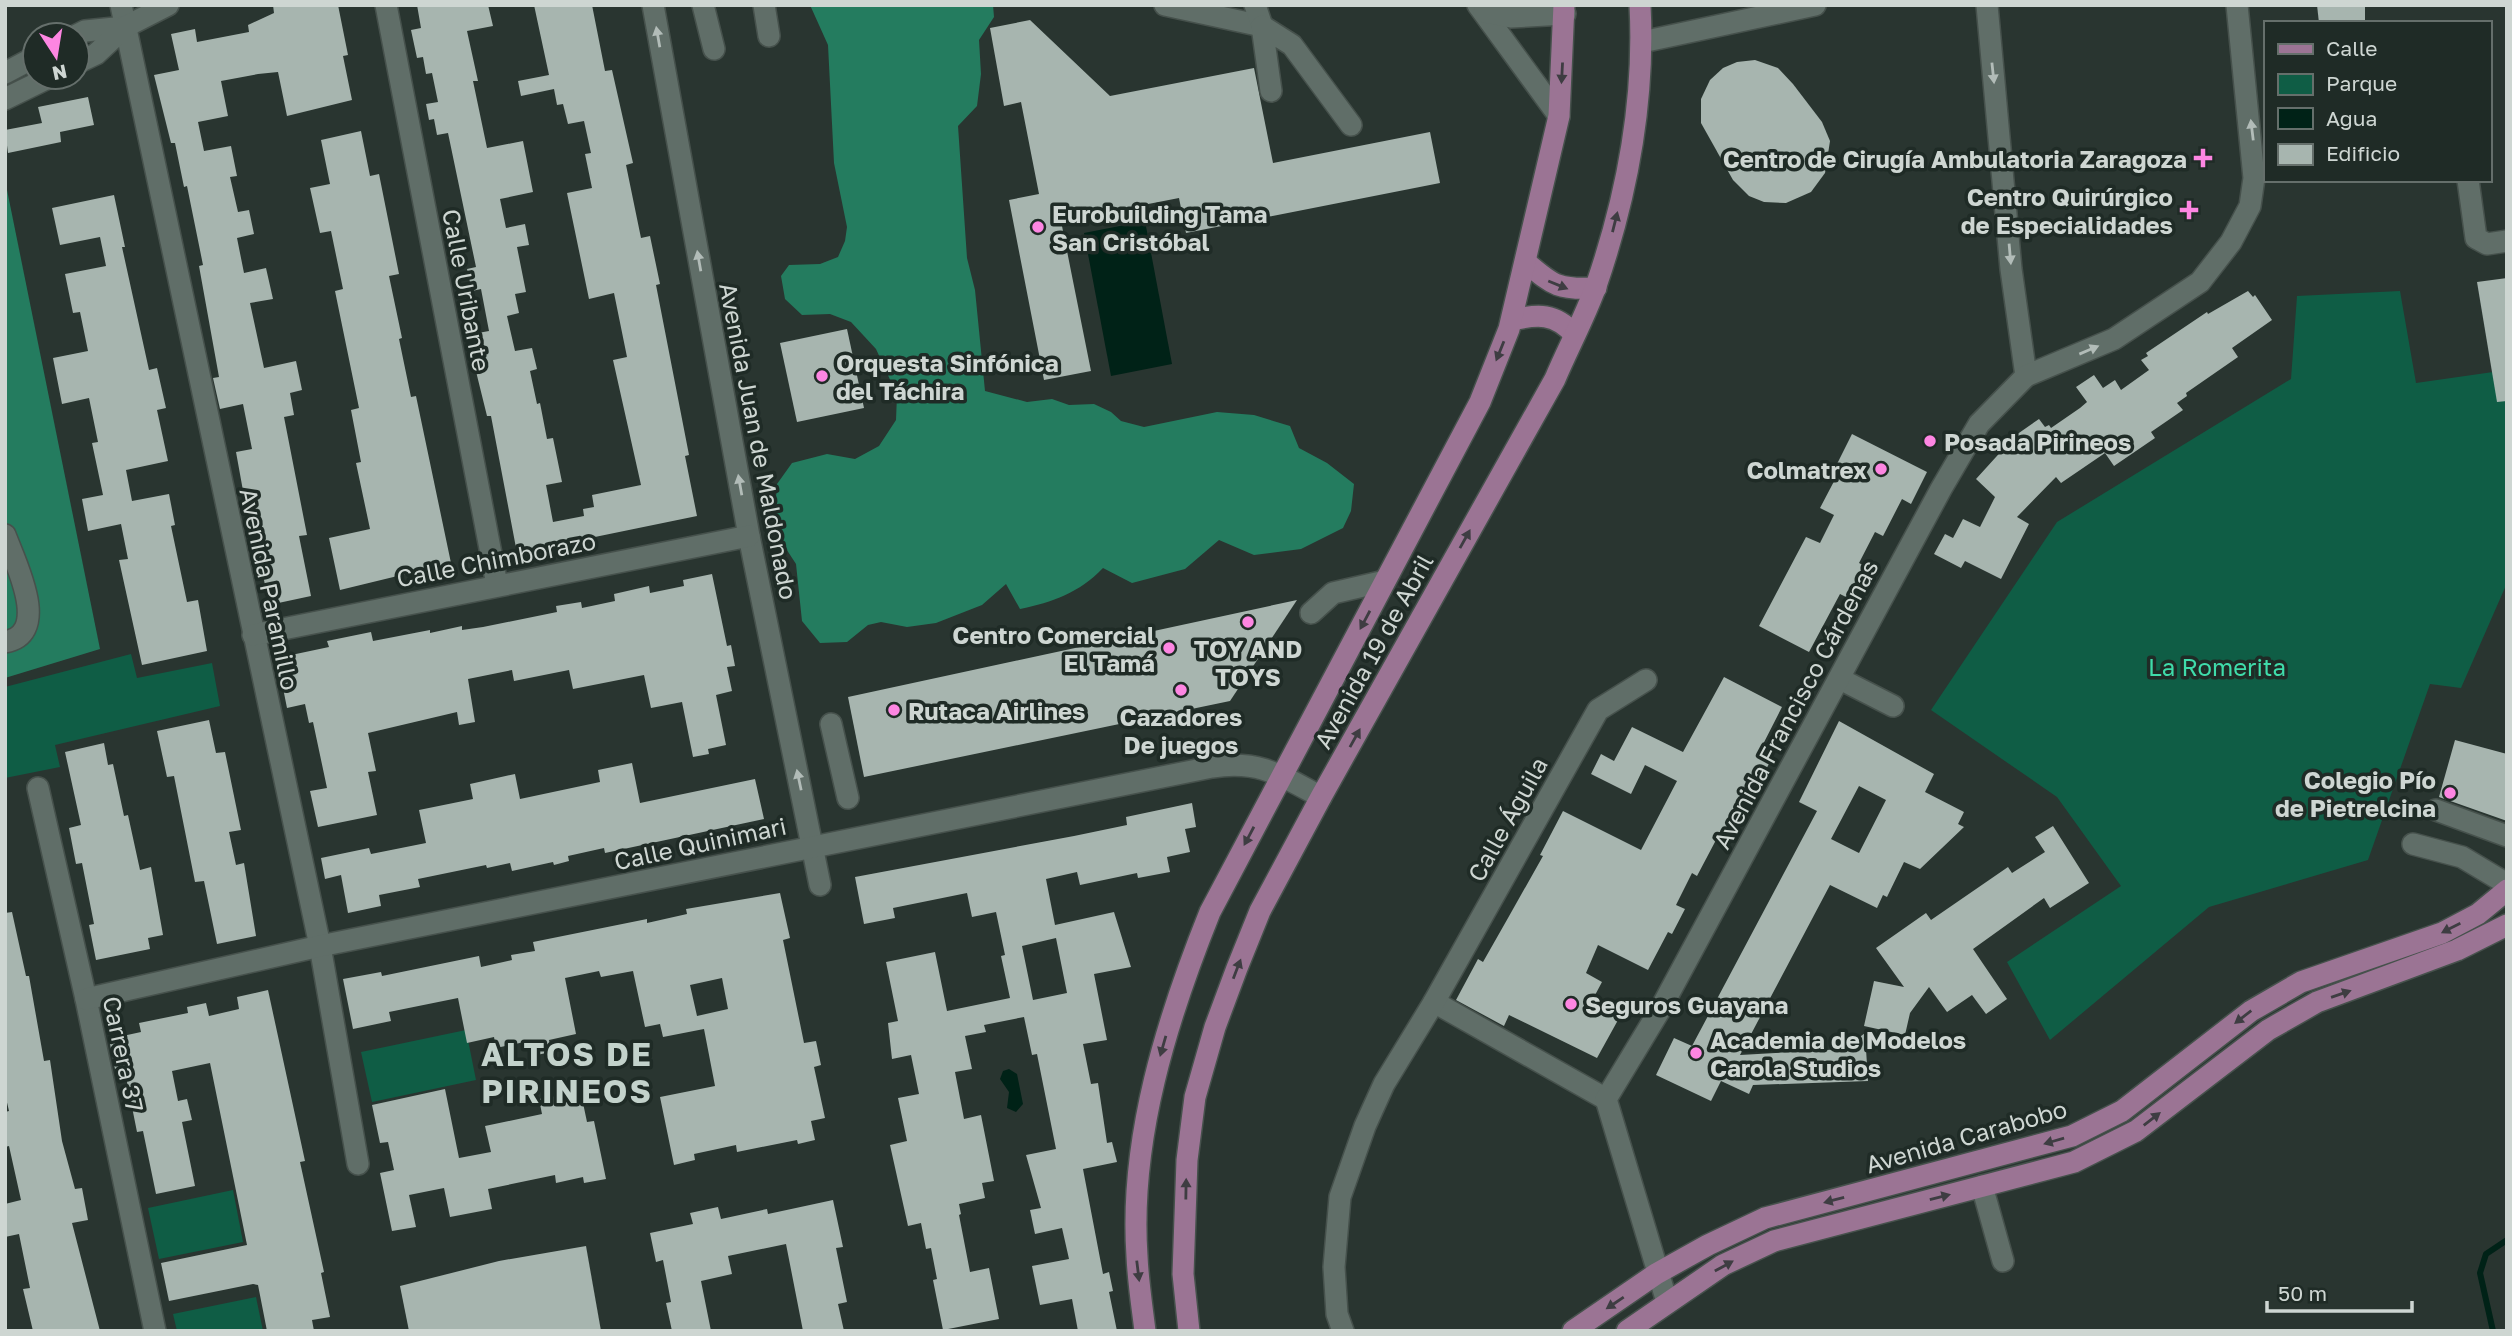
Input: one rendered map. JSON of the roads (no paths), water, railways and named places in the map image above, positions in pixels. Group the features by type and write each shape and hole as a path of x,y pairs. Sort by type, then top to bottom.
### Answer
{"main road":[{"name":"Avenida 19 de Abril","path":"1189,1331 1183,1274 1187,1160 1195,1097 1215,1027 1260,911 1555,379 1596,288 1615,223 1631,150 1642,42 1640,5"},
{"name":"Avenida 19 de Abril","path":"1145,1331 1136,1254 1141,1158 1159,1061 1183,979 1210,912 1480,402 1512,320 1559,116 1564,10"},
{"path":"1527,262 1551,284 1564,289 1596,288"},
{"path":"1512,320 1537,315 1550,316 1565,324 1574,334"},
{"name":"Avenida Carabobo","path":"1573,1331 1657,1274 1708,1245 1765,1218 2072,1136 2122,1111 2251,1011 2291,988 2442,933 2478,914 2507,890"},
{"name":"Avenida Carabobo","path":"1627,1331 1723,1265 1774,1241 2074,1162 2124,1137 2268,1030 2317,1002 2457,950 2507,925"}],"street":[{"name":"Avenida Paramillo","path":"121,5 320,946 358,1164"},
{"path":"91,56 125,27 168,5"},
{"name":"Calle Uribante","path":"386,5 497,585"},
{"name":"Avenida Juan de Maldonado","path":"653,5 749,536 820,885"},
{"path":"703,5 714,49"},
{"path":"764,5 769,36"},
{"path":"1165,5 1258,15 1292,45 1351,125"},
{"path":"1642,42 1815,5"},
{"path":"1987,5 2011,269 2026,376"},
{"name":"Avenida Francisco Cárdenas","path":"1606,1100 1661,1008 1941,489 1979,424 2026,376 2114,339 2200,282 2231,242 2250,206 2254,178 2238,5"},
{"path":"1481,9 1511,17 1564,10"},
{"path":"1481,9 1559,116"},
{"path":"1258,15 1270,91"},
{"path":"91,30 125,27"},
{"path":"5,73 21,64"},
{"path":"5,99 21,91"},
{"path":"2468,182 2476,238 2487,244 2507,241"},
{"path":"5,535 30,612 25,630 17,640 5,642"},
{"name":"Calle Chimborazo","path":"253,635 749,536"},
{"path":"1311,613 1333,593 1385,581"},
{"path":"1840,679 1894,706"},
{"name":"Calle Águila","path":"1343,1331 1337,1314 1334,1267 1340,1197 1364,1126 1384,1084 1434,1002 1598,710 1646,680"},
{"path":"831,724 849,798"},
{"name":"Calle Quinimari","path":"86,999 320,946 1212,766 1229,764 1266,767 1321,797"},
{"name":"Carrera 37","path":"38,789 86,999 155,1331"},
{"path":"2436,810 2507,836"},
{"path":"2413,844 2462,857 2507,884"},
{"path":"1434,1002 1606,1100 1667,1302"},
{"path":"1982,1186 2003,1261"}],"water":[{"path":"1145,221 1172,364 1111,376 1084,233"},
{"path":"1009,1069 1017,1074 1023,1104 1016,1112 1007,1108 1009,1092 1000,1079 1003,1071"}],"waterway":[{"path":"2493,1331 2480,1273 2486,1254 2507,1240"}],"place":[{"name":"Centro de Cirugía Ambulatoria Zaragoza","path":"2203,158"},
{"name":"Centro Quirúrgico de Especialidades","path":"2189,210"},
{"name":"Eurobuilding Tama San Cristóbal","path":"1038,227"},
{"name":"Orquesta Sinfónica del Táchira","path":"822,376"},
{"name":"Posada Pirineos","path":"1930,441"},
{"name":"Colmatrex","path":"1881,469"},
{"name":"TOY AND TOYS","path":"1248,622"},
{"name":"Centro Comercial El Tamá","path":"1169,648"},
{"name":"Cazadores De juegos","path":"1181,690"},
{"name":"Rutaca Airlines","path":"894,710"},
{"name":"Colegio Pío de Pietrelcina","path":"2450,793"},
{"name":"Seguros Guayana","path":"1571,1004"},
{"name":"Academia de Modelos Carola Studios","path":"1696,1053"}],"district":[{"name":"ALTOS DE PIRINEOS","path":"567,1072"}],"park label":[{"name":"La Romerita","path":"2217,666"}]}
